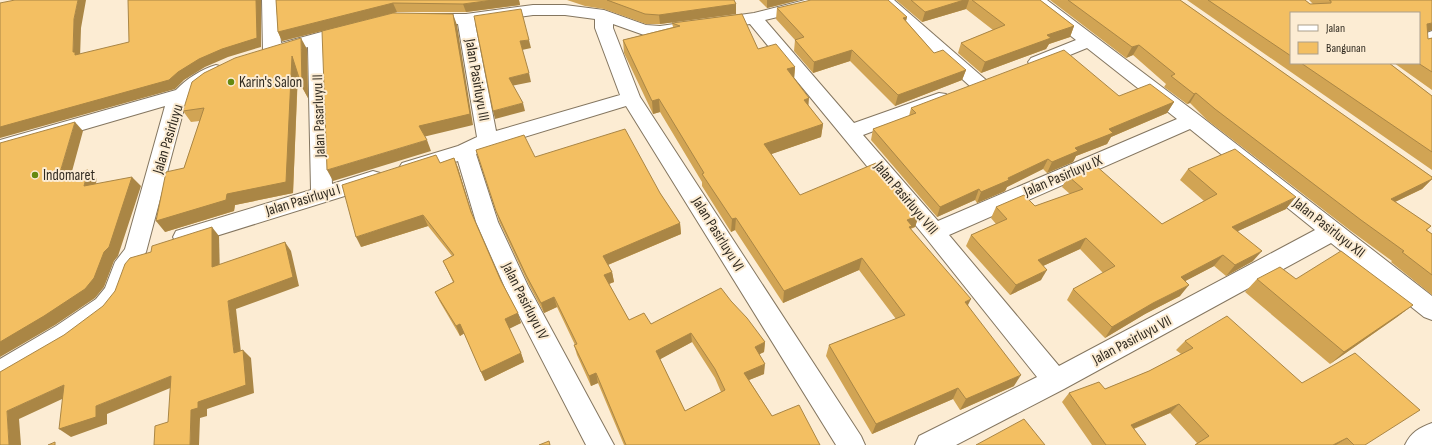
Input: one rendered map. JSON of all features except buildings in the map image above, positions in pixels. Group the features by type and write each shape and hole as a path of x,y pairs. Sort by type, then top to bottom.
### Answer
{"street":[{"path":"270,0 264,54 367,25"},
{"path":"414,14 466,19 533,10 578,11 604,15 644,30 660,31 754,18 826,0"},
{"path":"850,132 986,81 884,0"},
{"name":"Jalan Pasirluyu XII","path":"1036,0 1334,231 1432,310"},
{"name":"Jalan Pasirluyu VI","path":"604,15 604,28 631,98 851,445"},
{"name":"Jalan Pasirluyu VIII","path":"754,18 934,232 1055,381"},
{"name":"Jalan Pasirluyu III","path":"466,19 488,141"},
{"path":"1420,43 1432,37"},
{"name":"Jalan Pasarluyu II","path":"317,38 322,195"},
{"path":"1023,67 1089,41"},
{"name":"Jalan Pasirluyu","path":"0,372 65,334 109,301 115,292 123,269 135,252 176,103 188,88 230,65"},
{"path":"0,147 182,95"},
{"name":"Jalan Pasirluyu I","path":"135,252 465,151 488,141 631,98"},
{"name":"Jalan Pasirluyu IX","path":"934,232 1192,120"},
{"name":"Jalan Pasirluyu IV","path":"465,151 488,222 518,290 600,445"},
{"name":"Jalan Pasirluyu VII","path":"929,445 1055,381 1334,231"},
{"path":"1419,445 1432,436"}],"place":[{"name":"Karin's Salon","path":"231,82"},
{"name":"Indomaret","path":"35,175"}]}
